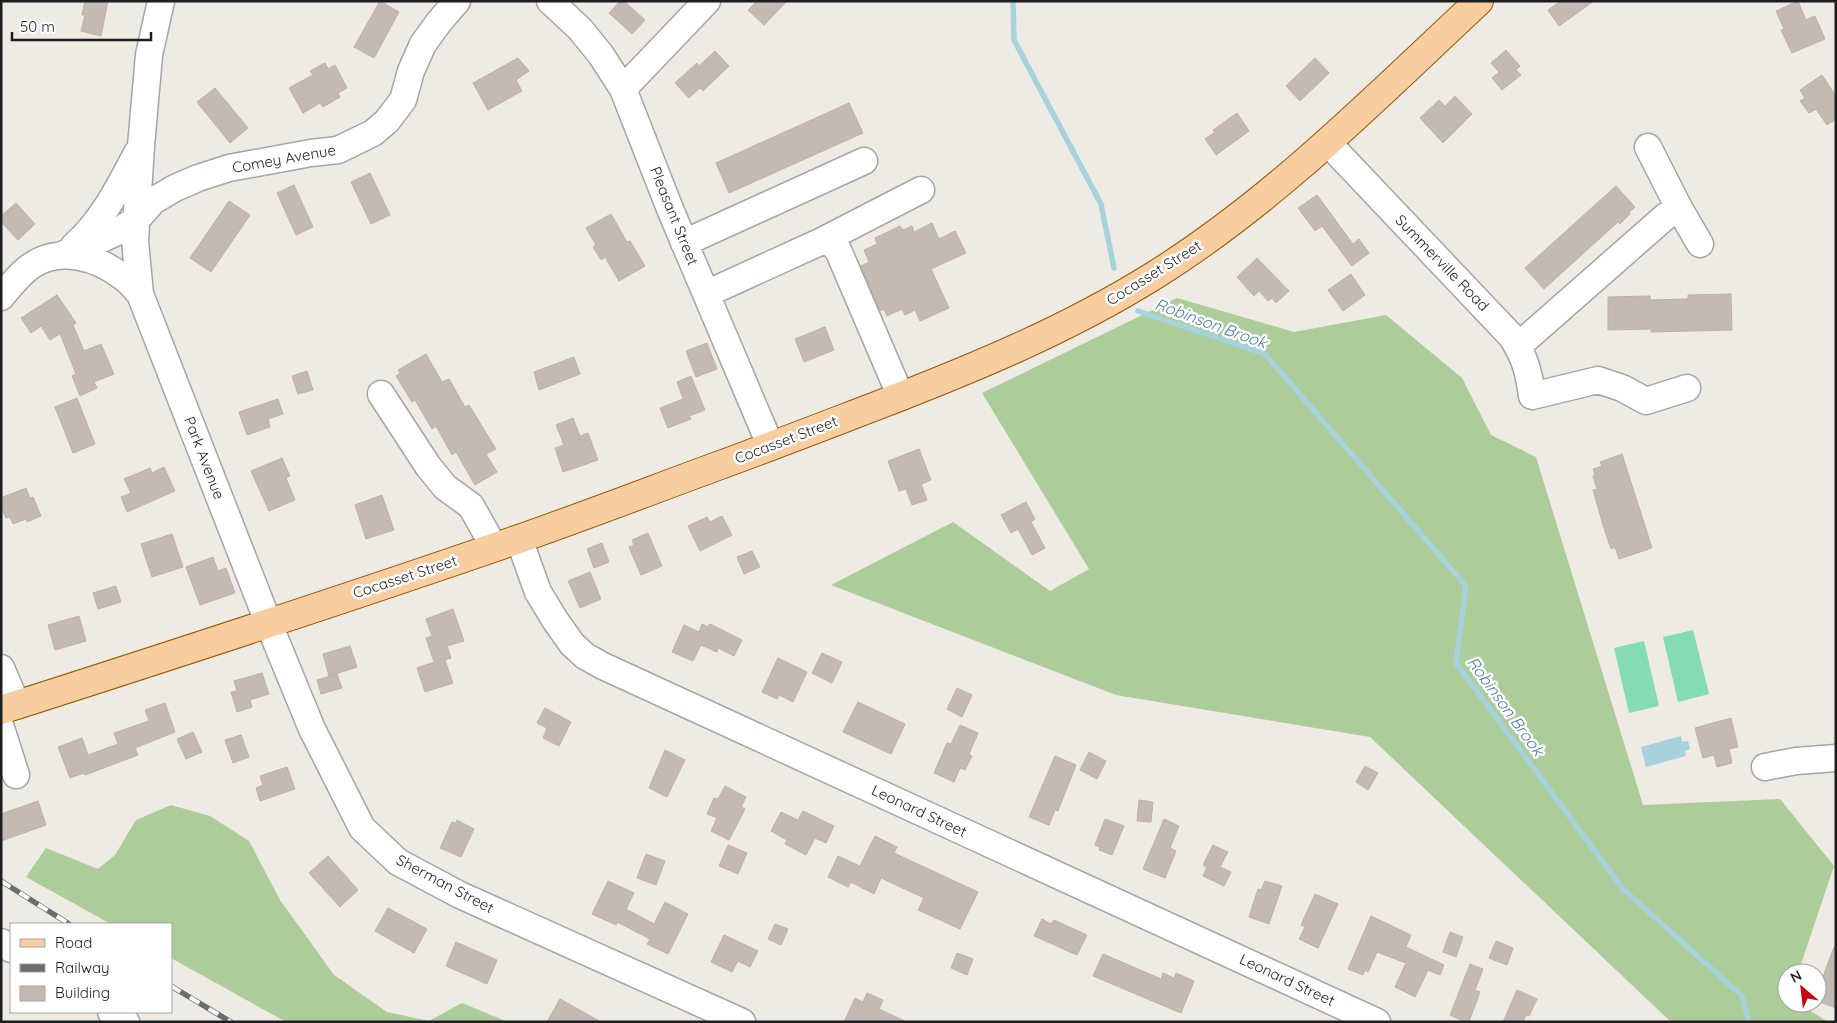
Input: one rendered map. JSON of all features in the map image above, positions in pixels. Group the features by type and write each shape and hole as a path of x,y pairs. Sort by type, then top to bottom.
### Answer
{"main road":[{"name":"Cocasset Street","path":"9,708 506,543 771,447 901,397 1002,356 1040,338 1115,299 1229,225 1328,143 1479,1"}],"street":[{"name":"Park Avenue","path":"161,1 150,55 141,146 135,241 140,294 268,622"},
{"name":"Comey Avenue","path":"137,218 153,201 174,188 198,178 229,168 302,154 338,150 373,133 387,121 403,100 410,71 423,44 457,1"},
{"name":"Pleasant Street","path":"550,1 580,29 601,55 623,89 684,243 771,447"},
{"path":"623,89 707,1"},
{"name":"Summerville Road","path":"1328,143 1512,337 1529,372 1532,396 1598,380 1622,388 1646,401 1687,388"},
{"path":"64,254 88,233 106,210 141,146"},
{"path":"1648,147 1700,244"},
{"path":"684,243 864,161"},
{"path":"706,294 822,241 921,190"},
{"path":"1518,346 1666,216 1679,208"},
{"path":"1,297 31,266 91,244 117,232 137,218"},
{"path":"822,241 831,243 838,250 901,397"},
{"name":"Park Avenue","path":"64,254 86,258 103,265 124,278 140,294"},
{"name":"Leonard Street","path":"382,394 428,466 445,487 471,506 506,543 572,644 585,656 1378,1022"},
{"name":"Sherman Street","path":"268,622 312,729 362,828 398,862 460,895 742,1022"},
{"path":"1,668 9,708"},
{"path":"1,728 16,775"},
{"path":"1765,767 1796,761 1836,758"},
{"path":"112,1013 126,1022"}],"green space":[{"path":"1177,298 1294,332 1386,315 1462,378 1491,435 1536,457 1643,805 1780,799 1834,866 1801,963 1777,963 1777,1013 1814,1013 1828,1022 1671,1022 1370,737 1116,695 831,585 953,522 1050,591 1089,569 982,393"},
{"path":"1693,630 1709,694 1678,702 1663,637"},
{"path":"1644,641 1659,706 1629,713 1614,648"},
{"path":"171,805 210,816 249,841 280,900 334,975 387,1012 429,1021 462,1003 508,1022 286,1022 172,959 172,923 109,923 26,877 46,848 98,869 115,855 136,820"}],"water":[{"path":"1681,736 1682,742 1688,741 1690,749 1685,751 1686,756 1646,767 1641,747"}],"building":[{"path":"85,1 108,1 101,36 81,31 85,15 82,15"},
{"path":"380,1 399,12 374,58 354,47"},
{"path":"620,1 624,1 645,20 632,34 609,13"},
{"path":"757,1 787,1 764,25 748,10"},
{"path":"1561,1 1594,1 1559,26 1548,10"},
{"path":"1798,1 1806,20 1815,16 1825,39 1792,53 1781,30 1784,29 1776,11"},
{"path":"1506,50 1520,66 1516,70 1521,75 1502,90 1492,78 1499,72 1491,63"},
{"path":"715,51 729,66 703,91 700,88 689,98 675,83 697,63 699,66"},
{"path":"518,58 529,71 516,80 522,91 488,110 473,83"},
{"path":"1315,58 1329,73 1300,101 1286,86"},
{"path":"325,63 328,69 335,65 347,88 338,93 340,97 323,107 320,103 303,113 289,88 313,75 310,71"},
{"path":"1822,75 1836,96 1836,119 1827,125 1816,109 1809,113 1800,101 1805,98 1800,90"},
{"path":"215,88 248,128 230,143 197,102"},
{"path":"1455,96 1472,114 1443,143 1420,118 1439,100 1445,106"},
{"path":"849,103 863,133 729,193 716,163"},
{"path":"1237,113 1249,131 1216,155 1205,139 1215,132 1213,130"},
{"path":"370,173 390,215 371,224 351,182"},
{"path":"294,185 313,227 296,235 277,193"},
{"path":"1616,186 1635,207 1620,224 1618,222 1544,289 1525,268"},
{"path":"1317,195 1353,244 1359,239 1369,253 1352,266 1322,226 1315,231 1298,208"},
{"path":"229,201 250,215 211,272 190,258"},
{"path":"16,203 35,224 18,240 1,222 1,216"},
{"path":"611,214 627,242 630,241 645,266 619,281 605,257 601,260 593,247 596,245 586,228"},
{"path":"932,223 939,239 955,231 966,253 931,269 949,308 920,321 915,310 905,315 902,309 887,316 884,309 880,311 861,266 869,262 864,250 877,244 875,238 900,226 903,230 912,226 914,232"},
{"path":"1257,258 1289,291 1276,303 1272,298 1268,301 1259,291 1254,296 1237,277"},
{"path":"1351,274 1365,295 1343,311 1328,290"},
{"path":"1731,294 1732,330 1651,332 1651,329 1608,330 1608,297 1650,296 1650,300 1688,299 1688,295"},
{"path":"57,295 76,323 73,325 84,351 101,344 114,374 94,382 97,388 80,396 72,376 76,374 60,334 50,340 41,326 31,333 21,318"},
{"path":"825,327 834,350 804,362 795,339"},
{"path":"707,343 717,369 696,377 686,351"},
{"path":"426,354 442,382 449,379 465,407 469,405 496,449 486,454 497,472 475,485 456,452 452,455 436,426 432,429 415,400 412,402 396,376 400,373 398,370"},
{"path":"574,357 580,374 539,390 534,372"},
{"path":"307,371 313,390 298,394 292,376"},
{"path":"691,376 705,410 689,416 691,419 668,428 660,408 683,399 677,382"},
{"path":"77,398 95,444 73,453 55,407"},
{"path":"278,399 283,414 268,419 270,427 247,435 239,412"},
{"path":"573,418 580,436 588,433 598,460 563,472 555,448 564,445 556,425"},
{"path":"919,449 931,480 921,484 927,500 912,505 906,489 899,491 888,461"},
{"path":"1622,454 1652,548 1619,559 1615,547 1611,549 1603,525 1593,490 1597,489 1593,469 1602,466 1600,462"},
{"path":"282,458 290,476 286,478 295,500 269,511 251,471"},
{"path":"164,467 175,491 127,512 121,497 131,493 124,479 150,468 152,473"},
{"path":"26,488 30,498 33,497 41,516 27,522 26,519 13,524 10,517 6,518 1,507 1,498"},
{"path":"382,495 394,530 366,539 355,505"},
{"path":"1026,502 1035,519 1031,522 1045,548 1032,555 1018,529 1011,533 1001,515"},
{"path":"722,516 732,535 700,551 688,526 707,517 710,522"},
{"path":"648,533 662,566 641,575 629,547 634,545 632,540"},
{"path":"172,534 183,567 152,577 141,544"},
{"path":"602,543 609,562 594,568 587,549"},
{"path":"752,551 760,567 744,574 737,557"},
{"path":"213,557 218,571 226,568 235,593 200,605 186,567"},
{"path":"590,572 601,599 580,608 568,581"},
{"path":"116,586 121,602 98,609 93,593"},
{"path":"453,609 464,641 447,646 451,658 445,660 453,683 425,692 417,668 434,662 426,638 432,636 426,619"},
{"path":"79,616 86,641 55,650 48,625"},
{"path":"702,624 708,627 710,624 742,640 734,656 718,648 717,652 701,645 693,661 672,652 684,625 699,632"},
{"path":"350,646 357,667 329,676 323,654"},
{"path":"822,653 842,662 832,683 812,673"},
{"path":"778,658 807,672 793,702 779,695 777,699 762,692"},
{"path":"262,673 269,694 250,700 252,707 237,712 231,692 237,691 234,681"},
{"path":"337,674 342,688 321,694 317,680"},
{"path":"957,688 972,695 962,717 947,709"},
{"path":"858,702 905,724 891,754 843,732"},
{"path":"165,703 175,732 135,748 138,755 85,775 84,773 70,778 58,747 82,738 88,755 118,744 114,733 149,721 145,710"},
{"path":"545,708 571,722 559,746 543,738 547,728 537,723"},
{"path":"1731,718 1738,747 1729,749 1732,763 1717,767 1714,755 1703,758 1695,728"},
{"path":"960,725 978,733 969,754 972,756 965,770 960,768 954,782 934,773 947,743 951,744"},
{"path":"193,732 202,752 186,759 177,739"},
{"path":"241,735 249,757 233,763 225,740"},
{"path":"665,750 685,760 667,797 649,788"},
{"path":"1089,752 1106,761 1097,779 1080,770"},
{"path":"1055,756 1076,765 1058,811 1055,810 1049,825 1029,817"},
{"path":"1365,766 1378,773 1368,790 1356,782"},
{"path":"287,767 295,789 260,801 256,788 263,785 260,776"},
{"path":"725,786 746,797 741,807 745,809 729,840 711,831 717,818 707,814 714,798 718,799"},
{"path":"1139,800 1153,802 1151,822 1137,821"},
{"path":"38,801 46,825 1,841 1,814"},
{"path":"803,811 834,826 826,843 815,838 806,855 785,844 787,840 771,831 781,812 798,820"},
{"path":"1105,819 1124,826 1112,855 1099,850 1100,847 1095,845"},
{"path":"1164,819 1179,826 1170,848 1176,851 1165,878 1143,869"},
{"path":"457,820 474,829 461,857 440,848 452,822 456,823"},
{"path":"875,836 897,847 894,853 978,892 960,929 918,910 924,898 881,878 874,894 851,882 848,887 828,877 838,856 860,866"},
{"path":"728,845 747,853 738,874 719,866"},
{"path":"1213,845 1228,852 1220,867 1231,872 1224,886 1203,876 1207,867 1203,865"},
{"path":"646,854 665,861 656,885 637,878"},
{"path":"328,856 358,890 340,907 309,873"},
{"path":"608,881 634,893 626,909 654,924 665,902 688,914 668,954 647,944 650,939 617,922 616,925 592,914"},
{"path":"1265,881 1282,886 1269,924 1249,917 1258,889 1261,890"},
{"path":"1315,894 1338,904 1318,948 1299,939 1305,927 1301,925"},
{"path":"388,908 427,929 414,953 375,931"},
{"path":"1371,916 1411,935 1406,947 1444,965 1440,975 1428,970 1415,997 1395,987 1406,963 1377,952 1368,972 1365,970 1363,975 1348,969"},
{"path":"1042,919 1051,924 1054,920 1087,935 1077,955 1034,936"},
{"path":"775,924 788,929 781,945 768,939"},
{"path":"1450,932 1463,937 1456,957 1443,952"},
{"path":"724,935 758,951 750,967 738,961 732,972 711,962"},
{"path":"1496,941 1513,948 1507,965 1489,958"},
{"path":"456,942 497,960 487,984 446,966"},
{"path":"1834,947 1836,947 1836,1008 1827,1005 1827,966"},
{"path":"957,953 973,959 967,975 951,968"},
{"path":"1103,954 1161,979 1163,973 1174,978 1176,973 1194,981 1181,1013 1093,976"},
{"path":"1470,964 1483,969 1475,990 1480,992 1469,1022 1465,1022 1450,1015"},
{"path":"1517,990 1537,999 1529,1016 1526,1015 1523,1022 1503,1022"},
{"path":"867,993 883,1000 879,1009 907,1022 844,1022 855,998 863,1002"},
{"path":"560,999 601,1022 547,1022"}],"waterway":[{"name":"Robinson Brook","path":"1013,1 1014,40 1101,204 1114,268"},
{"name":"Robinson Brook","path":"1138,311 1265,354 1466,586 1456,663 1623,889 1742,996 1749,1022"}],"railway":[{"path":"1,881 67,923"},
{"path":"172,987 231,1022"}]}
